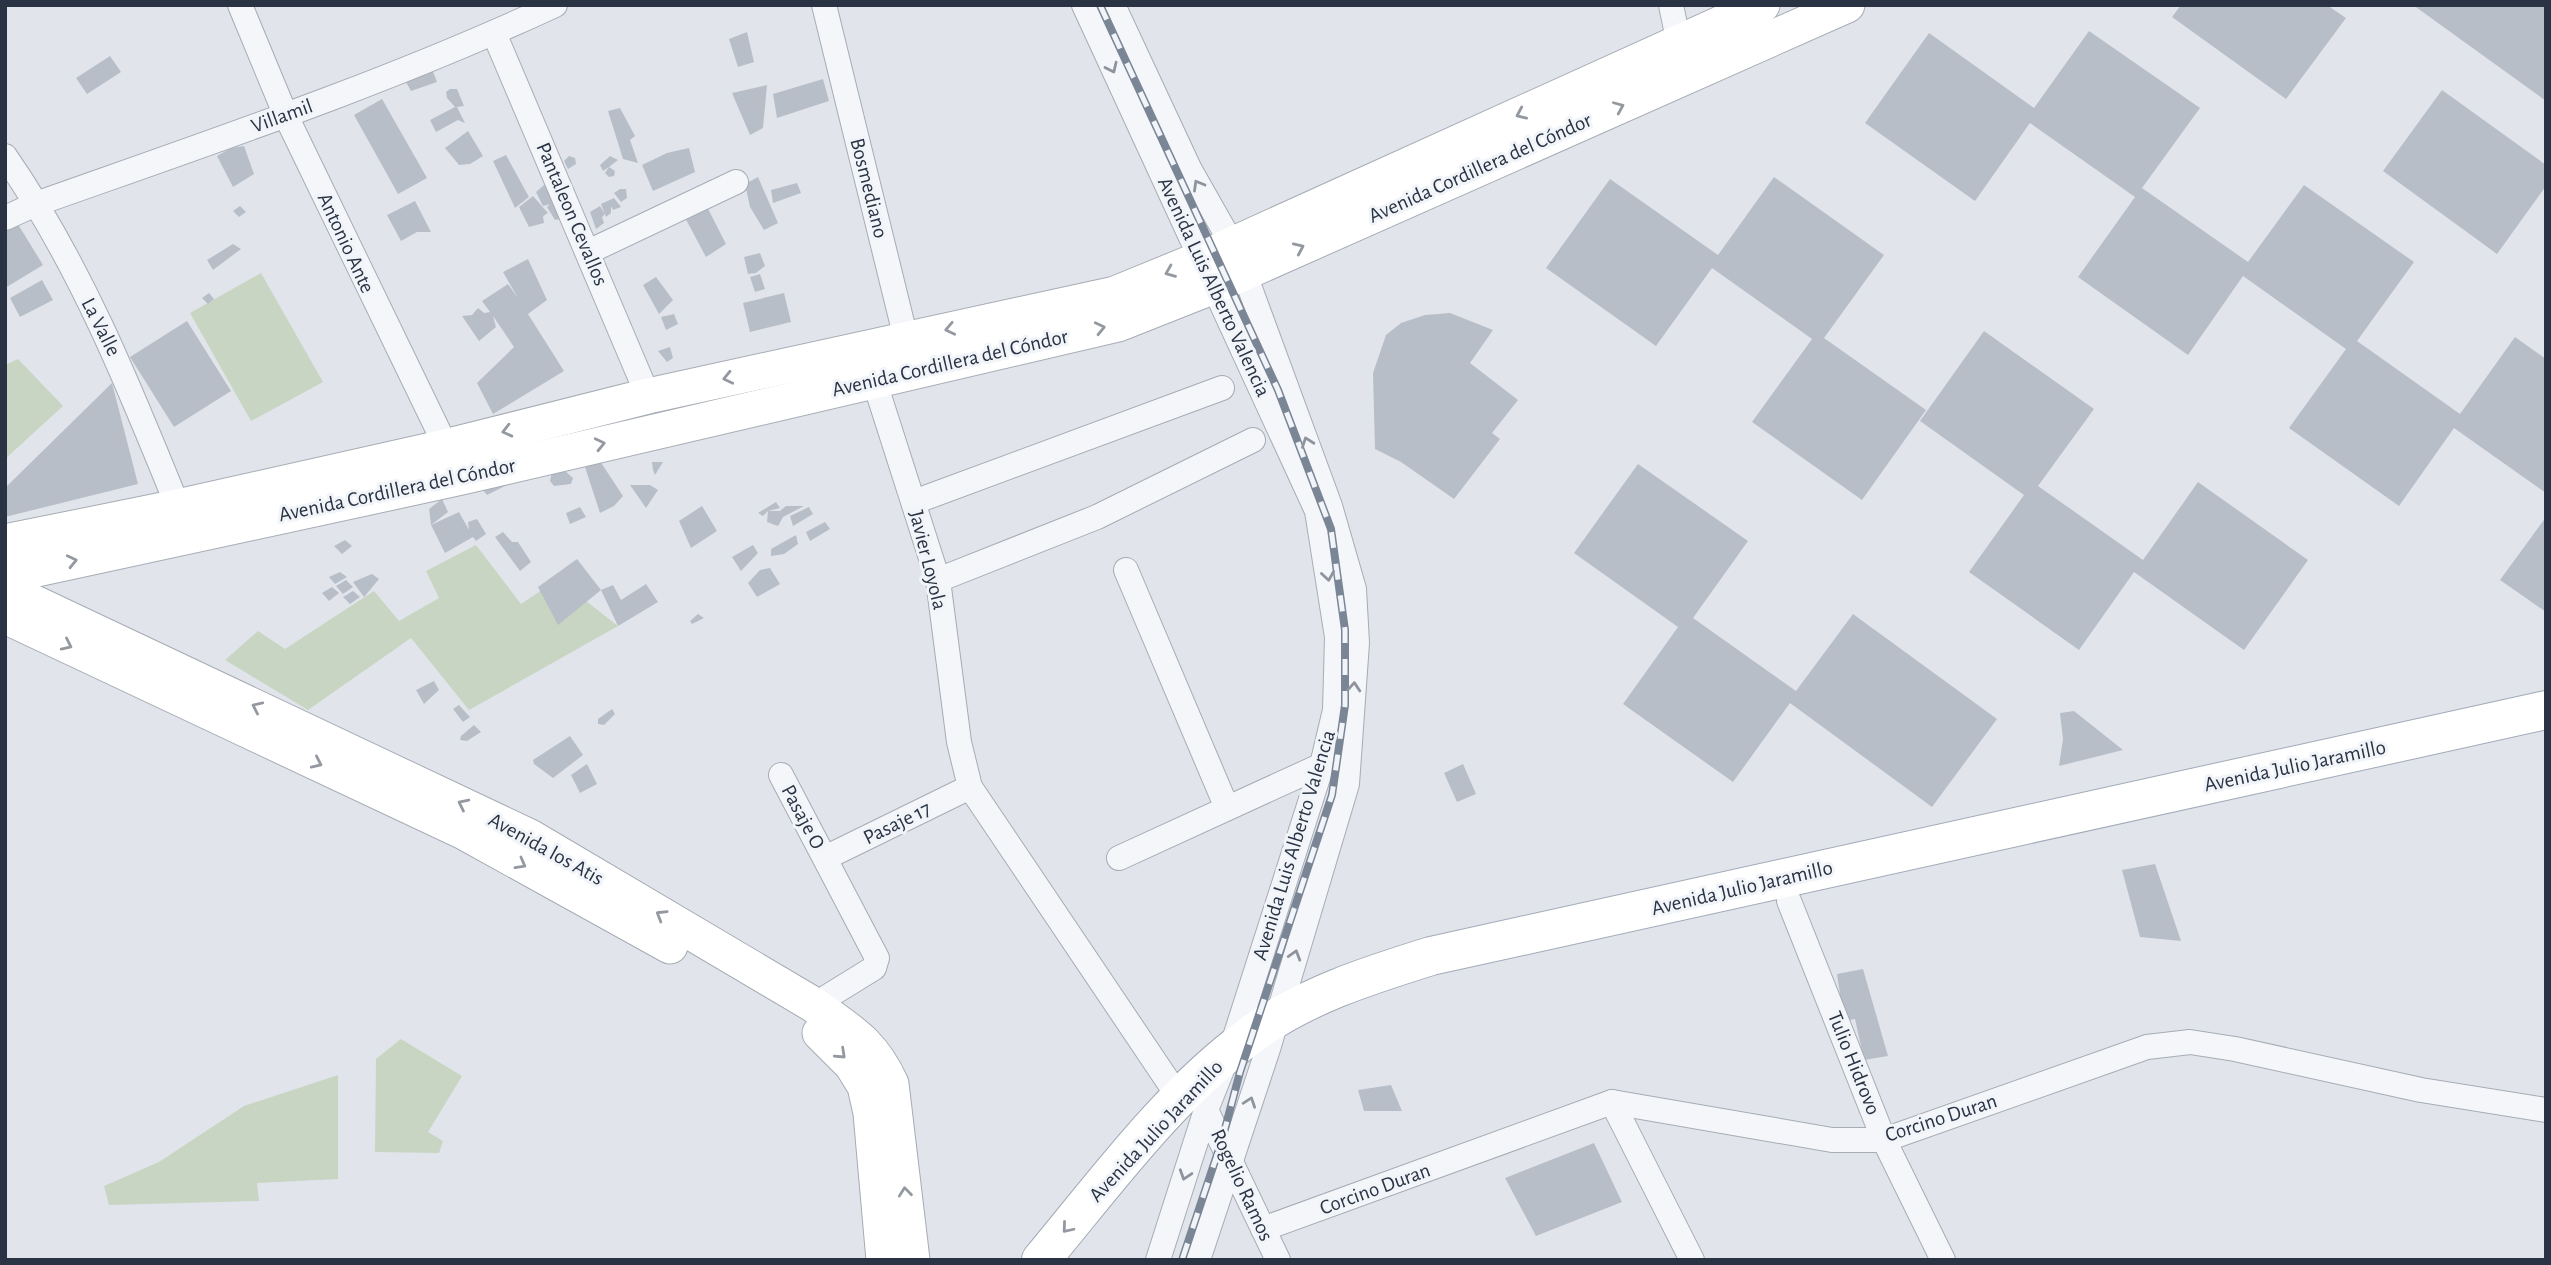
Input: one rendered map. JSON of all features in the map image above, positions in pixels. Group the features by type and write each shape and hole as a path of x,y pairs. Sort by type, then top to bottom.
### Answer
{"main road":[{"name":"Avenida Julio Jaramillo","path":"1041,1260 1193,1105 1240,1072 1271,1035 1370,975 1431,956 2546,710"},
{"name":"Avenida Julio Jaramillo","path":"1073,1260 1193,1105 1229,1052 1351,1006 1412,985 2546,732"}],"street":[{"name":"Antonio Ante","path":"240,5 286,116 453,462"},
{"name":"Villamil","path":"5,218 36,204 286,116 494,33 555,5"},
{"name":"Bosmediano","path":"824,5 910,355"},
{"name":"Avenida Luis Alberto Valencia","path":"1084,5 1223,265 1330,506 1354,589 1357,643 1346,784 1271,1035 1198,1260"},
{"name":"Avenida Luis Alberto Valencia","path":"1113,5 1190,170 1223,265 1317,511 1337,637 1335,710 1322,765 1229,1052"},
{"path":"1671,5 1679,44"},
{"name":"Avenida Cordillera del Cóndor","path":"5,576 453,462 648,396 1118,324 1223,265 1762,5"},
{"name":"Avenida Cordillera del Cóndor","path":"1223,265 1847,5"},
{"name":"Pantaleon Cevallos","path":"494,33 648,396"},
{"name":"La Valle","path":"5,156 36,204 118,358 178,508"},
{"path":"588,252 736,182"},
{"name":"Avenida Cordillera del Cóndor","path":"5,542 178,508 453,462 874,380 910,355"},
{"name":"Javier Loyola","path":"874,380 938,580 959,742 970,787"},
{"path":"914,502 1222,388"},
{"path":"938,580 1097,517 1253,440"},
{"path":"1126,570 1227,808"},
{"name":"Avenida los Atis","path":"5,589 530,837 814,1005 857,1036 879,1058 891,1084 912,1260"},
{"name":"Avenida los Atis","path":"5,616 464,832 807,1018 852,1065 865,1086 884,1260"},
{"path":"1119,859 1322,765"},
{"name":"Pasaje O","path":"781,775 877,958 874,968 814,1005"},
{"name":"Pasaje 17","path":"825,859 970,787"},
{"name":"Rogelio Ramos","path":"970,787 1230,1159 1278,1260"},
{"name":"Tulio Hidrovo","path":"1789,901 1884,1140 1943,1260"},
{"name":"Corcino Duran","path":"1263,1229 1612,1102 1832,1140 1884,1140 2147,1047 2190,1042 2421,1090 2546,1110"},
{"path":"1612,1102 1692,1260"},
{"path":"1158,1260 1193,1105"}],"green space":[{"path":"261,273 323,382 251,421 190,313"},
{"path":"18,359 63,406 5,459 5,365"},
{"path":"476,545 521,604 558,579 618,626 469,710 411,638 308,710 225,660 258,631 285,649 374,591 399,621 439,598 426,571"},
{"path":"401,1039 462,1076 428,1132 443,1141 439,1153 375,1152 376,1059"},
{"path":"338,1075 338,1179 257,1183 259,1201 109,1205 104,1186 159,1162 244,1106"}],"building":[{"path":"2181,5 2327,5 2346,18 2286,99 2172,17"},
{"path":"2413,5 2546,5 2546,101"},
{"path":"2089,31 2200,108 2142,188 2248,262 2304,185 2414,262 2357,341 2460,414 2515,337 2546,359 2546,493 2454,428 2399,506 2289,428 2346,349 2243,276 2188,355 2078,277 2135,197 2030,123 1975,201 1865,123 1929,33 2034,108"},
{"path":"747,32 754,62 738,67 729,39"},
{"path":"110,56 121,72 87,94 76,78"},
{"path":"429,61 437,82 411,91 402,75"},
{"path":"823,79 829,101 777,118 773,94"},
{"path":"767,85 763,128 750,135 732,93"},
{"path":"457,89 464,106 457,107 465,123 458,120 436,132 430,120 455,107 447,98 446,92"},
{"path":"2442,90 2546,165 2546,186 2497,254 2383,171"},
{"path":"382,99 427,178 398,194 354,115"},
{"path":"620,108 635,136 630,140 638,163 623,159 608,111"},
{"path":"468,131 483,156 470,164 459,165 445,148"},
{"path":"244,146 254,174 233,187 217,156 231,148"},
{"path":"689,148 695,172 653,191 642,165 667,153"},
{"path":"506,155 529,197 515,208 493,161"},
{"path":"569,156 575,158 576,164 568,169 564,161"},
{"path":"610,156 618,160 603,171 600,165"},
{"path":"609,167 615,171 614,176 609,177 605,173"},
{"path":"758,177 778,223 764,230 750,207 745,184"},
{"path":"1774,177 1884,255 1824,338 1926,410 1862,500 1752,422 1812,339 1712,268 1656,346 1546,268 1610,179 1718,255"},
{"path":"797,183 801,193 773,203 771,190"},
{"path":"544,185 553,189 560,219 555,220 547,207 550,204 543,206 536,192"},
{"path":"626,189 627,198 621,202 614,193"},
{"path":"533,196 548,213 543,216 544,223 529,227 519,207"},
{"path":"614,198 621,207 613,210 611,206 611,213 606,217 601,204"},
{"path":"703,199 726,244 706,257 682,212"},
{"path":"415,201 431,232 417,232 401,241 387,215"},
{"path":"240,206 246,212 239,217 233,211"},
{"path":"600,206 605,214 602,217 604,223 596,229 590,212"},
{"path":"16,221 43,265 5,288 5,227"},
{"path":"233,244 241,249 213,270 207,260"},
{"path":"760,253 765,266 756,273 748,274 744,257"},
{"path":"528,259 547,300 528,314 564,371 493,414 477,383 514,347 493,316 496,327 479,341 462,316 472,315 478,308 484,313 490,312 482,301 508,284 518,298 503,272"},
{"path":"760,274 765,289 755,292 750,277"},
{"path":"656,277 673,300 659,314 643,285"},
{"path":"42,280 53,300 20,317 10,298"},
{"path":"209,293 214,299 208,304 202,298"},
{"path":"784,293 791,322 750,332 743,303"},
{"path":"1450,313 1493,330 1470,363 1518,400 1492,433 1500,439 1454,499 1401,462 1375,449 1373,373 1386,335 1401,323 1425,315"},
{"path":"674,314 678,324 666,330 661,317"},
{"path":"187,321 231,391 174,427 130,357"},
{"path":"1984,331 2094,409 2038,486 2143,560 2198,482 2308,560 2244,650 2134,572 2079,650 1969,572 2024,495 1920,421"},
{"path":"670,347 673,358 667,362 658,351"},
{"path":"112,383 138,484 5,517 5,488"},
{"path":"598,458 623,496 614,506 600,513 584,464"},
{"path":"652,462 663,462 655,475 653,470"},
{"path":"1638,464 1748,541 1693,618 1796,691 1853,614 1997,719 1932,807 1790,703 1733,782 1623,704 1678,627 1574,553"},
{"path":"565,471 573,478 571,484 554,486 550,481 552,472"},
{"path":"513,482 487,495 482,489"},
{"path":"630,485 650,485 658,490 646,508"},
{"path":"442,499 448,512 431,525 429,509"},
{"path":"776,502 780,508 768,511 763,516 758,513"},
{"path":"702,506 717,531 691,548 679,521"},
{"path":"786,506 804,506 783,517 778,526 767,522 768,511 780,511"},
{"path":"580,507 586,517 570,524 566,513"},
{"path":"809,507 813,514 793,526 790,516"},
{"path":"459,512 469,530 468,522 477,519 486,534 476,541 473,537 445,553 431,525"},
{"path":"2546,517 2546,612 2500,580"},
{"path":"825,522 830,529 810,541 806,532"},
{"path":"503,532 512,542 518,542 531,562 520,571 495,537"},
{"path":"796,535 798,544 784,554 771,556 771,549"},
{"path":"345,540 352,546 342,554 334,546"},
{"path":"753,545 758,553 741,571 732,557"},
{"path":"577,559 601,590 558,625 538,587"},
{"path":"770,568 780,584 757,597 748,583 760,570"},
{"path":"340,572 347,577 335,584 329,577"},
{"path":"372,574 379,579 364,597 353,582"},
{"path":"346,580 353,587 343,594 336,586"},
{"path":"646,584 658,602 618,626 601,590 613,585 621,600"},
{"path":"332,587 339,593 329,601 322,593"},
{"path":"353,591 360,597 350,604 343,597"},
{"path":"698,614 704,618 692,624 690,621"},
{"path":"434,681 439,690 424,704 416,690"},
{"path":"459,705 470,717 463,722 453,709"},
{"path":"612,709 615,714 604,725 598,724 598,719"},
{"path":"2074,711 2123,750 2059,766 2063,739 2060,713"},
{"path":"474,725 481,732 467,741 460,740 461,736"},
{"path":"570,736 583,755 553,778 534,764 533,760"},
{"path":"587,764 597,784 580,793 571,775"},
{"path":"1463,764 1476,794 1457,802 1444,773"},
{"path":"2155,864 2181,941 2140,937 2122,870"},
{"path":"1863,969 1888,1056 1864,1060 1855,1019 1844,1021 1837,974"},
{"path":"1391,1085 1402,1111 1364,1111 1358,1090"},
{"path":"1594,1143 1622,1202 1536,1236 1505,1178"}],"railway":[{"path":"1100,5 1278,390 1331,529 1345,630 1345,705 1332,795 1240,1072 1222,1140 1182,1260"}]}
